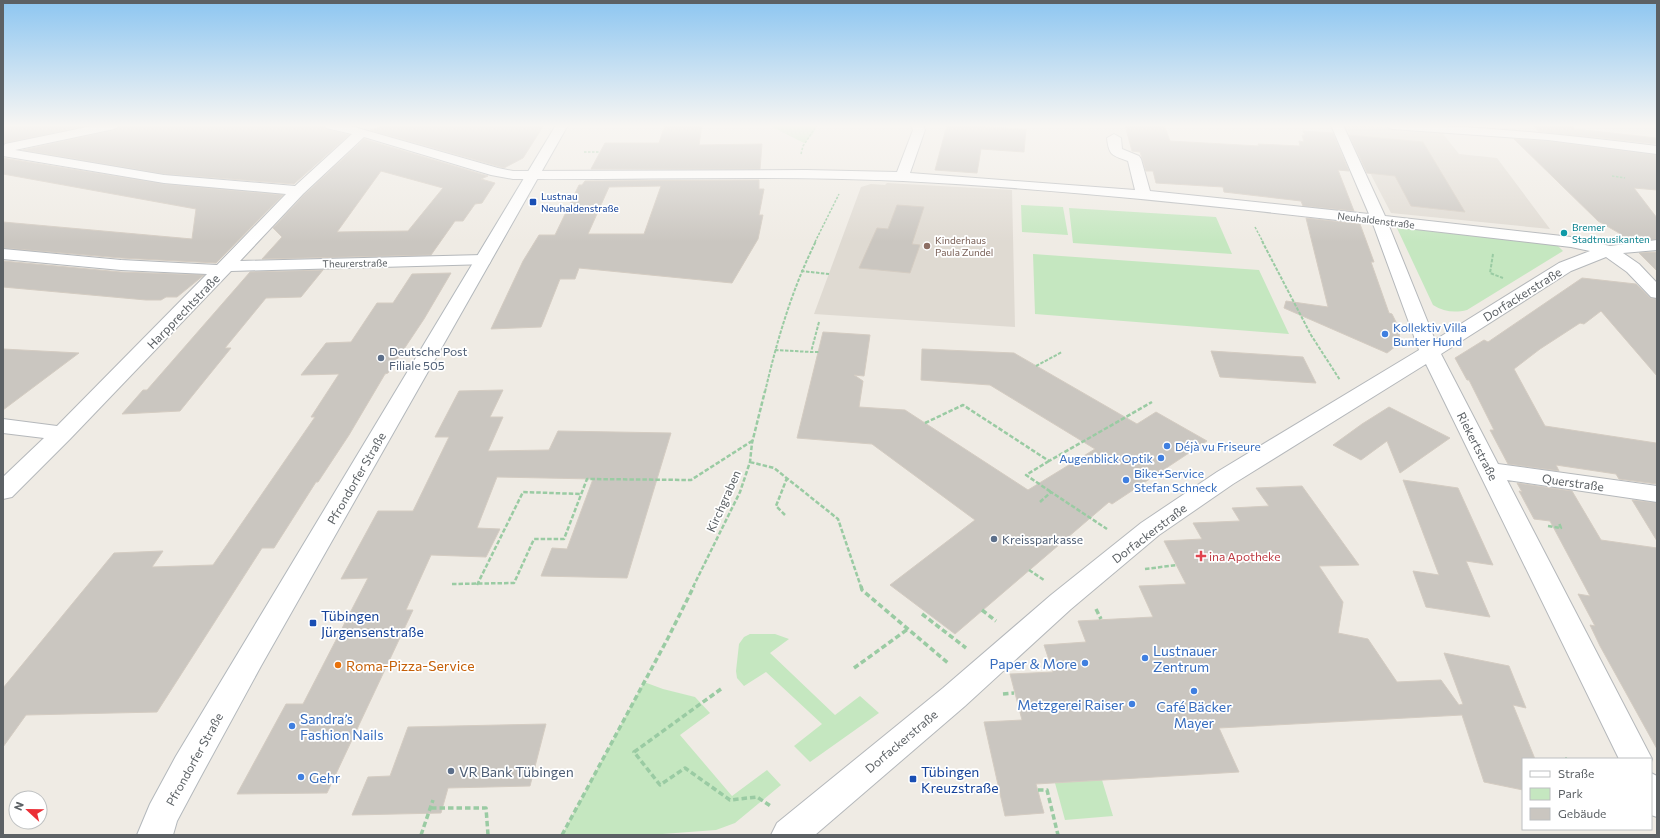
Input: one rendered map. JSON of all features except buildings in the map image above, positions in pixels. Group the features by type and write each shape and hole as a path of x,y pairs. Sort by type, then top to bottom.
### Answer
{"street":[{"path":"85,164 164,179 298,191"},
{"name":"Harpprechtstraße","path":"3,491 62,434 225,268 298,191 327,164"},
{"name":"Neuhaldenstraße","path":"470,164 496,172 533,175 791,174 873,176 1143,194 1571,242 1608,250"},
{"name":"Pfrondorfer Straße","path":"155,835 162,816 196,753 539,164"},
{"path":"902,177 907,164"},
{"path":"1135,164 1143,194"},
{"name":"Riekertstraße","path":"1354,164 1379,220 1430,352 1635,758"},
{"name":"Dorfackerstraße","path":"792,833 982,674 1062,602 1130,545 1225,478 1354,400 1529,289 1585,257 1608,250 1657,245"},
{"path":"1608,250 1633,268 1657,293"},
{"name":"Theurerstraße","path":"3,254 136,266 225,268 483,260"},
{"path":"3,426 62,434"},
{"name":"Querstraße","path":"1490,470 1657,494"},
{"path":"1652,791 1657,801"}],"path":[{"path":"791,174 799,168 800,164"},
{"name":"Kirchgraben","path":"562,835 668,638 740,492 750,462 753,441 775,350 801,271 838,195 844,188 868,182 873,176"},
{"path":"1612,176 1625,178"},
{"path":"1243,205 1311,335 1354,400"},
{"path":"1493,254 1490,273 1529,289"},
{"path":"801,271 829,274"},
{"path":"811,352 820,322"},
{"path":"775,350 819,352"},
{"path":"1036,366 1062,352"},
{"path":"1130,545 1026,475 1152,402"},
{"path":"925,423 963,405 1049,461"},
{"path":"452,584 477,585 514,583 534,539 564,539 586,479 691,480 753,441"},
{"path":"750,462 774,468 838,518 862,590 908,629 982,674"},
{"path":"785,515 776,506 787,478"},
{"path":"477,585 523,492 580,494"},
{"path":"1040,502 1051,492"},
{"path":"922,614 982,674"},
{"path":"854,668 908,629"},
{"path":"721,688 702,704 634,752 660,785 685,768 730,800 752,796 764,798 792,833"},
{"path":"1038,790 1047,790 1058,835"},
{"path":"421,835 433,800"},
{"path":"431,808 486,808 488,835"}],"shaded area":[{"path":"1365,164 1502,164 1550,229 1391,213"},
{"name":"Kinderhaus Paula Zundel","path":"887,183 1012,190 1015,327 814,314 861,187 871,184 885,185"}],"green space":[{"path":"1021,205 1063,207 1068,235 1022,232"},
{"path":"1069,208 1216,217 1232,254 1073,243"},
{"path":"1396,226 1555,243 1563,251 1467,310 1450,311 1433,305"},
{"path":"1033,254 1259,270 1289,334 1035,314"},
{"path":"750,634 775,634 789,639 770,653 835,715 860,696 879,713 810,762 794,746 822,724 766,672 744,686 737,678 736,671 739,644 744,637"},
{"path":"644,682 663,689 695,697 710,713 680,735 732,796 767,770 781,785 735,823 716,830 649,835 562,835"},
{"path":"1102,780 1113,816 1065,820 1055,783"}],"place":[{"name":"Lustnau Neuhaldenstraße","path":"533,202"},
{"name":"Bremer Stadtmusikanten","path":"1564,233"},
{"name":"Kinderhaus Paula Zundel","path":"927,246"},
{"name":"Kollektiv Villa Bunter Hund","path":"1385,334"},
{"name":"Deutsche Post Filiale 505","path":"381,358"},
{"name":"Déjà vu Friseure","path":"1167,446"},
{"name":"Augenblick Optik","path":"1161,458"},
{"name":"Bike+Service Stefan Schneck","path":"1126,480"},
{"name":"Kreissparkasse","path":"994,539"},
{"name":"ina Apotheke","path":"1201,556"},
{"name":"Tübingen Jürgensenstraße","path":"313,623"},
{"name":"Lustnauer Zentrum","path":"1145,658"},
{"name":"Paper & More","path":"1085,663"},
{"name":"Roma-Pizza-Service","path":"338,665"},
{"name":"Café Bäcker Mayer","path":"1194,691"},
{"name":"Metzgerei Raiser","path":"1132,704"},
{"name":"Sandra’s Fashion Nails","path":"292,726"},
{"name":"VR Bank Tübingen","path":"451,771"},
{"name":"Gehr","path":"301,777"},
{"name":"Tübingen Kreuzstraße","path":"913,779"}]}
